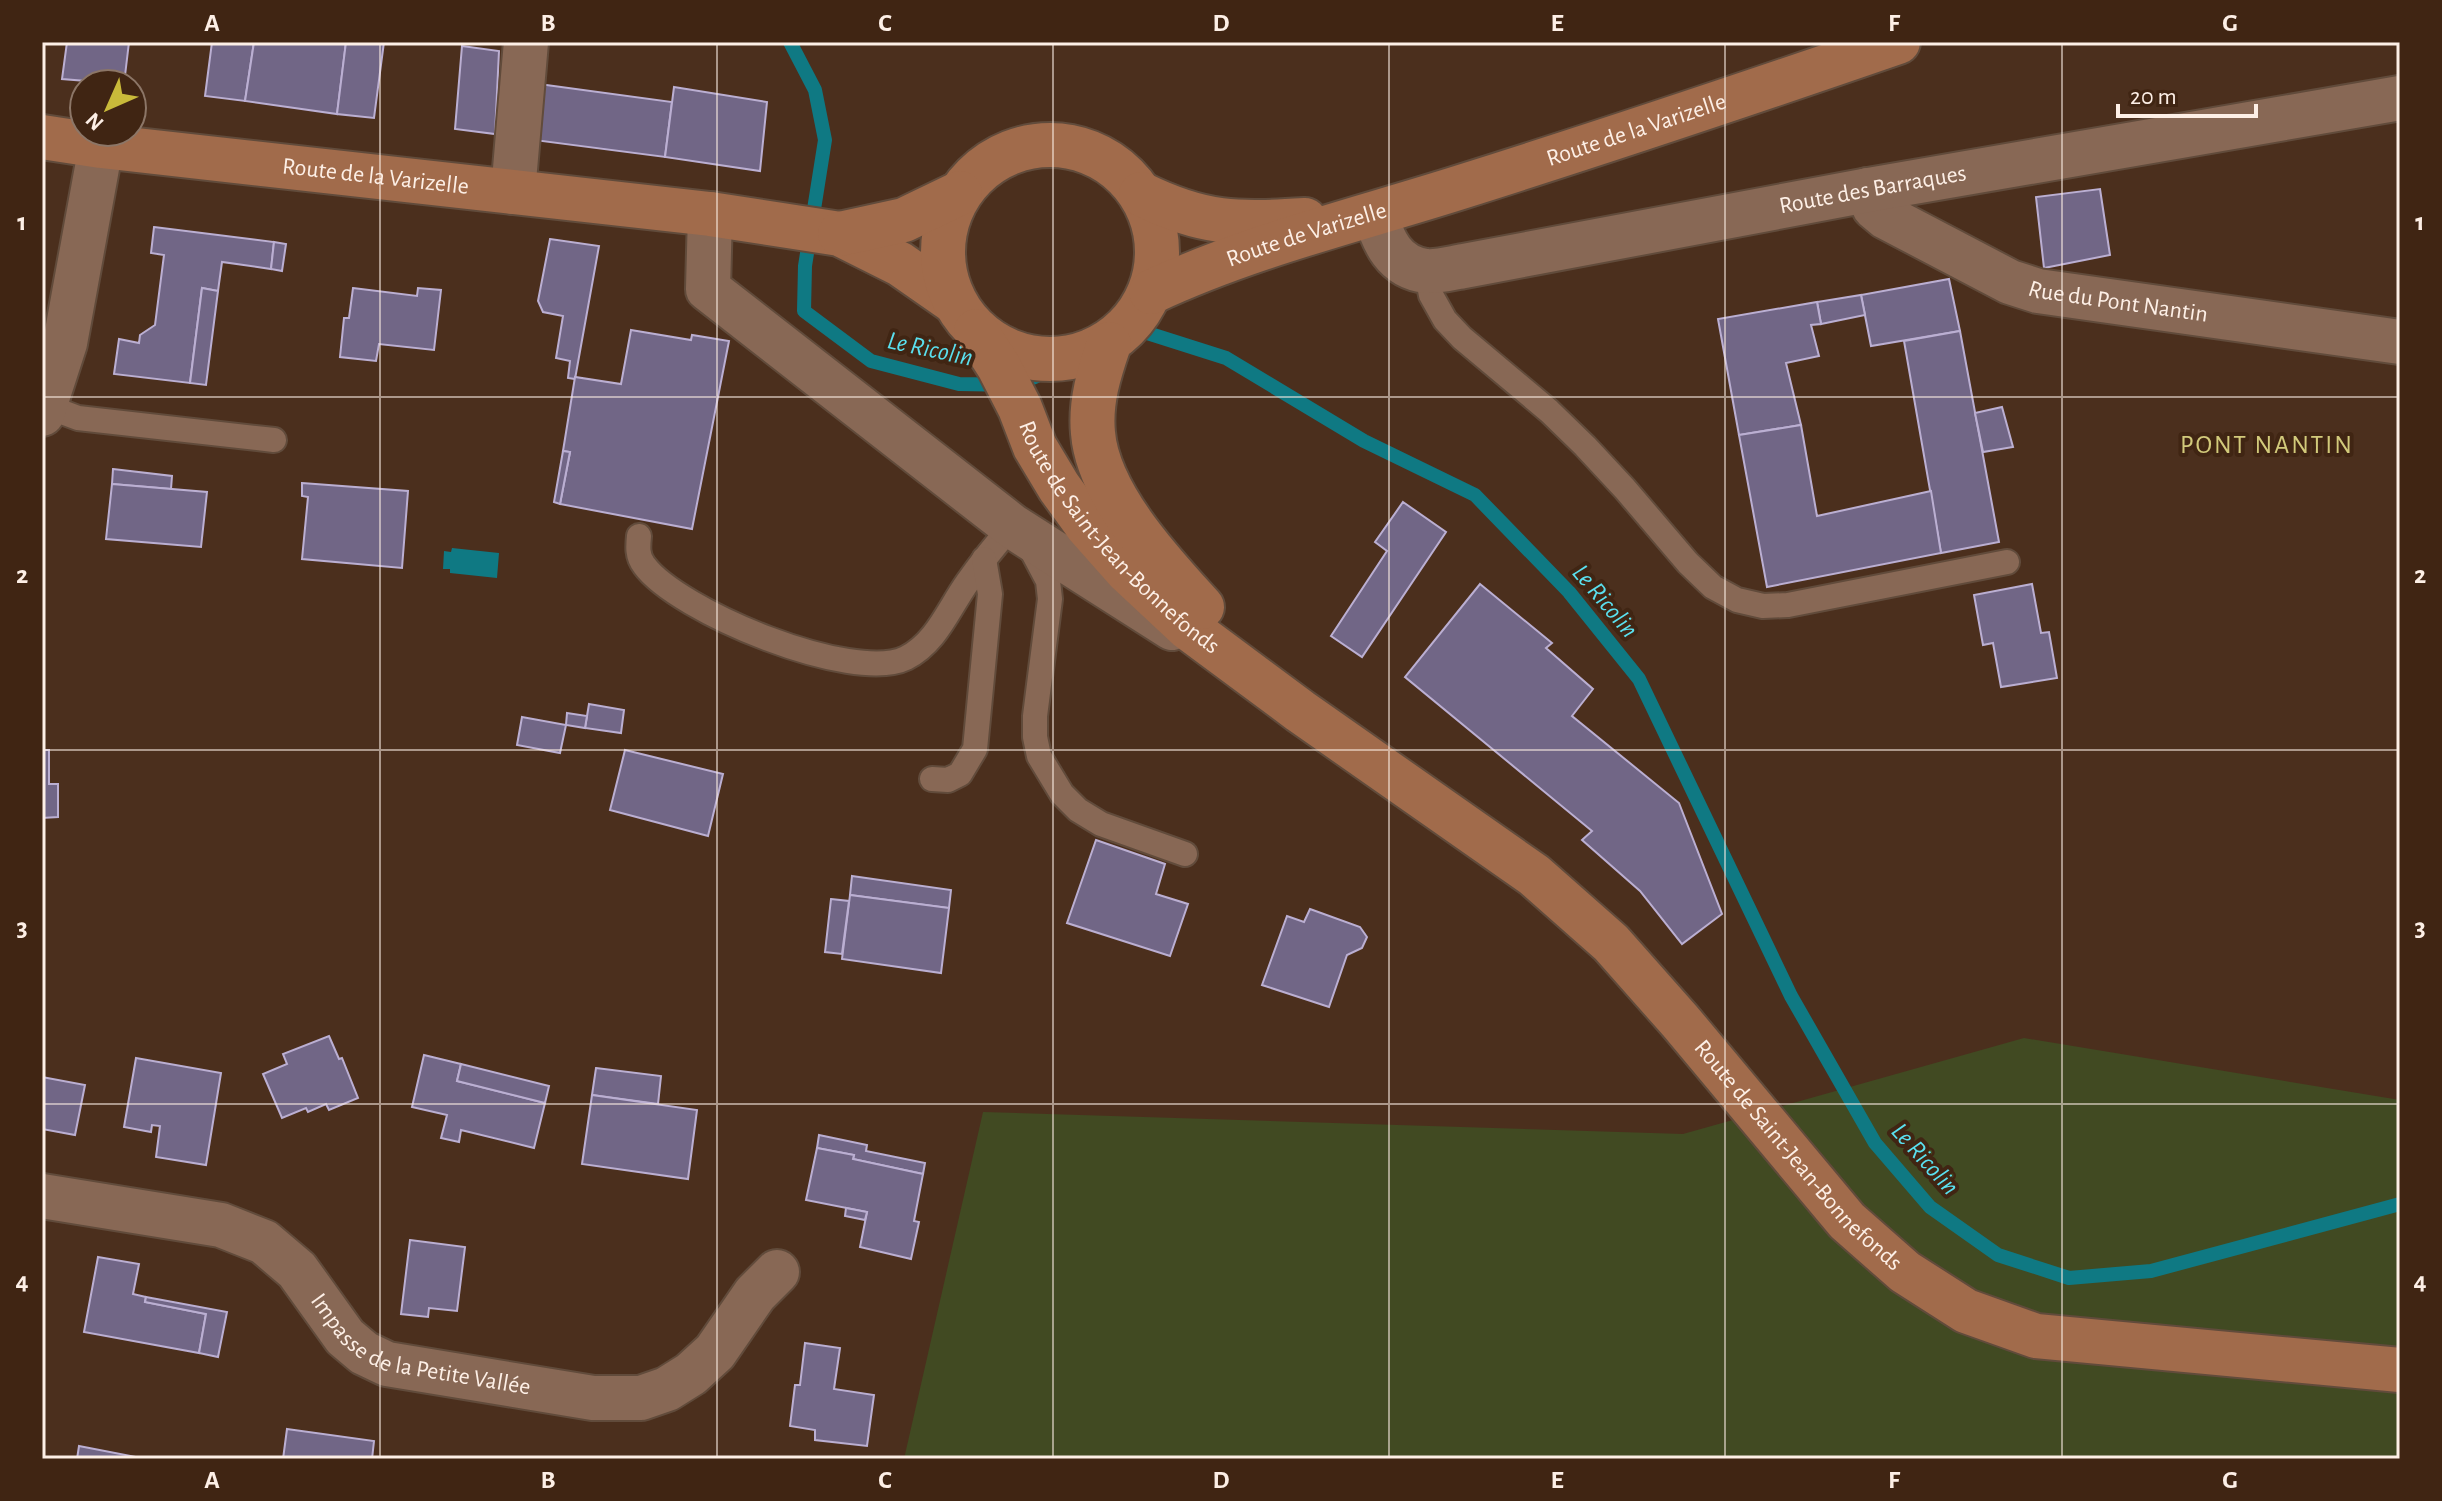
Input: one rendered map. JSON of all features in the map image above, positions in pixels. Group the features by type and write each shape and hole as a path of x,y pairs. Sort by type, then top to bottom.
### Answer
{"main road":[{"name":"Route de la Varizelle","path":"1375,214 1898,42"},
{"name":"Route de la Varizelle","path":"42,137 68,141"},
{"name":"Route de Varizelle","path":"710,214 840,234 900,264 1007,351 1043,360 1077,358 1109,344 1134,321 1151,292 1158,259 1155,225 1141,194 1119,169 1090,151 1056,144 1019,149 985,166 960,193 945,227 943,264 965,316"},
{"name":"Route de la Varizelle","path":"119,148 710,214"},
{"name":"Route de Varizelle","path":"840,234 904,220 960,193"},
{"name":"Route de Varizelle","path":"1141,194 1171,209 1220,222 1375,214"},
{"name":"Route de Varizelle","path":"1151,292 1237,257 1375,214"},
{"name":"Route de Saint-Jean-Bonnefonds","path":"965,316 999,367 1035,447 1059,487 1088,527 1127,571 1187,627 1300,711 1534,875 1611,943 1847,1221 1905,1272 1966,1311 2036,1336 2400,1370"},
{"name":"Route de Saint-Jean-Bonnefonds","path":"1109,344 1095,386 1093,435 1106,478 1131,523 1176,578 1300,711"}],"street":[{"path":"513,192 526,42"},
{"name":"Route des Barraques","path":"1426,271 1868,190 2400,98"},
{"path":"44,410 65,343 101,148"},
{"name":"Rue du Pont Nantin","path":"1868,190 1874,207 1886,217 2010,282 2038,291 2400,342"},
{"path":"710,214 708,289 1018,529 1300,711"},
{"path":"1375,214 1383,239 1399,261 1426,271"},
{"name":"Impasse de la Petite Vallée","path":"42,1196 221,1225 264,1242 297,1270 345,1337 364,1353 387,1364 593,1398 641,1398 667,1389 691,1374 715,1352 755,1294 777,1272"}],"lane":[{"path":"1426,271 1431,295 1445,320 1462,338 1549,411 1585,446 1705,579 1737,600 1763,606 1788,605 2007,562"},
{"path":"44,410 78,418 274,440"},
{"path":"639,536 638,549 642,563 656,580 722,620 795,651 875,664 902,660 921,649 936,632 984,559 1018,529 1048,581 1050,593 1035,716 1039,756 1062,794 1078,810 1101,824 1185,854"},
{"path":"932,779 948,780 960,774 975,749 990,594 984,559"}],"green space":[{"path":"2024,1038 2400,1100 2400,1459 904,1459 983,1112 1683,1134"}],"water":[{"path":"452,548 499,553 497,578 450,573 450,569 443,569 444,551 451,552"}],"building":[{"path":"67,42 129,42 126,68 68,68 68,79 62,79"},
{"path":"212,42 254,42 245,101 205,96"},
{"path":"254,42 346,42 337,114 245,101"},
{"path":"346,42 384,42 374,118 337,114"},
{"path":"462,46 499,51 495,134 455,129"},
{"path":"539,84 672,102 665,157 534,140"},
{"path":"674,87 767,102 760,171 665,157"},
{"path":"2100,189 2110,255 2044,268 2036,197"},
{"path":"154,227 274,242 271,269 222,262 218,291 202,288 190,383 114,374 119,339 139,343 140,335 155,325 164,255 151,253"},
{"path":"550,239 599,246 575,379 568,378 570,361 556,358 563,316 543,312 538,301"},
{"path":"274,242 286,244 282,271 271,269"},
{"path":"1949,279 1960,331 1871,346 1861,295"},
{"path":"202,288 218,291 206,385 190,383"},
{"path":"353,288 417,296 418,288 441,290 434,350 379,344 376,361 340,357 344,318 349,318"},
{"path":"1861,295 1865,315 1821,324 1817,302"},
{"path":"1817,302 1821,324 1811,325 1819,356 1786,363 1801,425 1739,435 1718,319"},
{"path":"631,330 691,340 692,335 729,341 692,529 560,504 570,452 563,451 575,377 621,384"},
{"path":"1960,331 1999,542 1941,553 1904,341"},
{"path":"2002,407 2013,447 1983,452 1975,413"},
{"path":"1801,425 1817,516 1931,491 1941,553 1767,587 1739,435"},
{"path":"563,451 570,452 560,504 554,502"},
{"path":"113,469 172,476 171,489 112,484"},
{"path":"302,483 408,491 402,568 302,559 308,497 302,496"},
{"path":"112,484 207,492 201,547 106,539"},
{"path":"1403,502 1446,532 1362,657 1331,636 1387,551 1375,542"},
{"path":"1480,584 1552,643 1546,648 1593,689 1572,716 1679,803 1722,914 1682,944 1640,891 1582,840 1592,831 1405,677"},
{"path":"2032,584 2041,633 2049,632 2057,678 2001,687 1993,643 1983,645 1974,595"},
{"path":"589,704 624,710 621,733 585,728"},
{"path":"567,713 587,716 585,728 566,725"},
{"path":"522,717 566,725 560,753 517,745"},
{"path":"42,750 49,750 49,784 58,784 58,817 42,818"},
{"path":"625,750 723,774 708,836 610,810"},
{"path":"1096,840 1165,864 1156,894 1188,904 1170,956 1067,923"},
{"path":"852,876 951,890 949,908 850,895"},
{"path":"850,895 949,908 941,973 842,959"},
{"path":"831,899 849,901 842,954 825,952"},
{"path":"1310,909 1360,927 1367,937 1362,948 1347,955 1329,1007 1262,985 1287,916 1304,922"},
{"path":"329,1036 339,1059 342,1058 358,1098 329,1110 326,1104 282,1118 263,1074 287,1064 283,1054"},
{"path":"424,1055 461,1064 457,1081 545,1103 534,1148 461,1130 459,1142 441,1138 447,1115 412,1107"},
{"path":"136,1058 221,1073 206,1165 156,1157 160,1126 152,1125 151,1132 124,1127"},
{"path":"461,1064 549,1086 545,1103 457,1081"},
{"path":"596,1068 661,1076 658,1104 592,1095"},
{"path":"42,1077 85,1085 75,1135 42,1129"},
{"path":"592,1095 697,1110 688,1179 582,1164"},
{"path":"819,1135 867,1145 866,1151 925,1163 923,1174 817,1148"},
{"path":"817,1148 923,1174 914,1221 919,1222 911,1259 860,1247 867,1212 806,1200"},
{"path":"846,1208 867,1212 865,1220 845,1216"},
{"path":"410,1240 465,1247 457,1311 429,1308 428,1317 401,1314"},
{"path":"98,1257 139,1264 133,1294 146,1297 145,1302 206,1314 199,1353 84,1332"},
{"path":"146,1297 227,1312 218,1357 199,1353 206,1314 145,1302"},
{"path":"805,1343 840,1348 834,1389 874,1395 867,1446 815,1440 815,1430 790,1426 795,1385 800,1385"},
{"path":"287,1429 374,1441 372,1459 283,1459"},
{"path":"79,1446 136,1457 136,1459 77,1459"}],"waterway":[{"name":"Le Ricolin","path":"790,42 815,90 825,140 805,266 804,311 871,361 959,384 1016,385 1141,331 1226,358 1364,441 1475,495 1569,592 1639,679 1791,996 1875,1143 1930,1207 1998,1255 2069,1278 2151,1271 2400,1204"}],"district":[{"name":"PONT NANTIN","path":"2267,445"}]}
